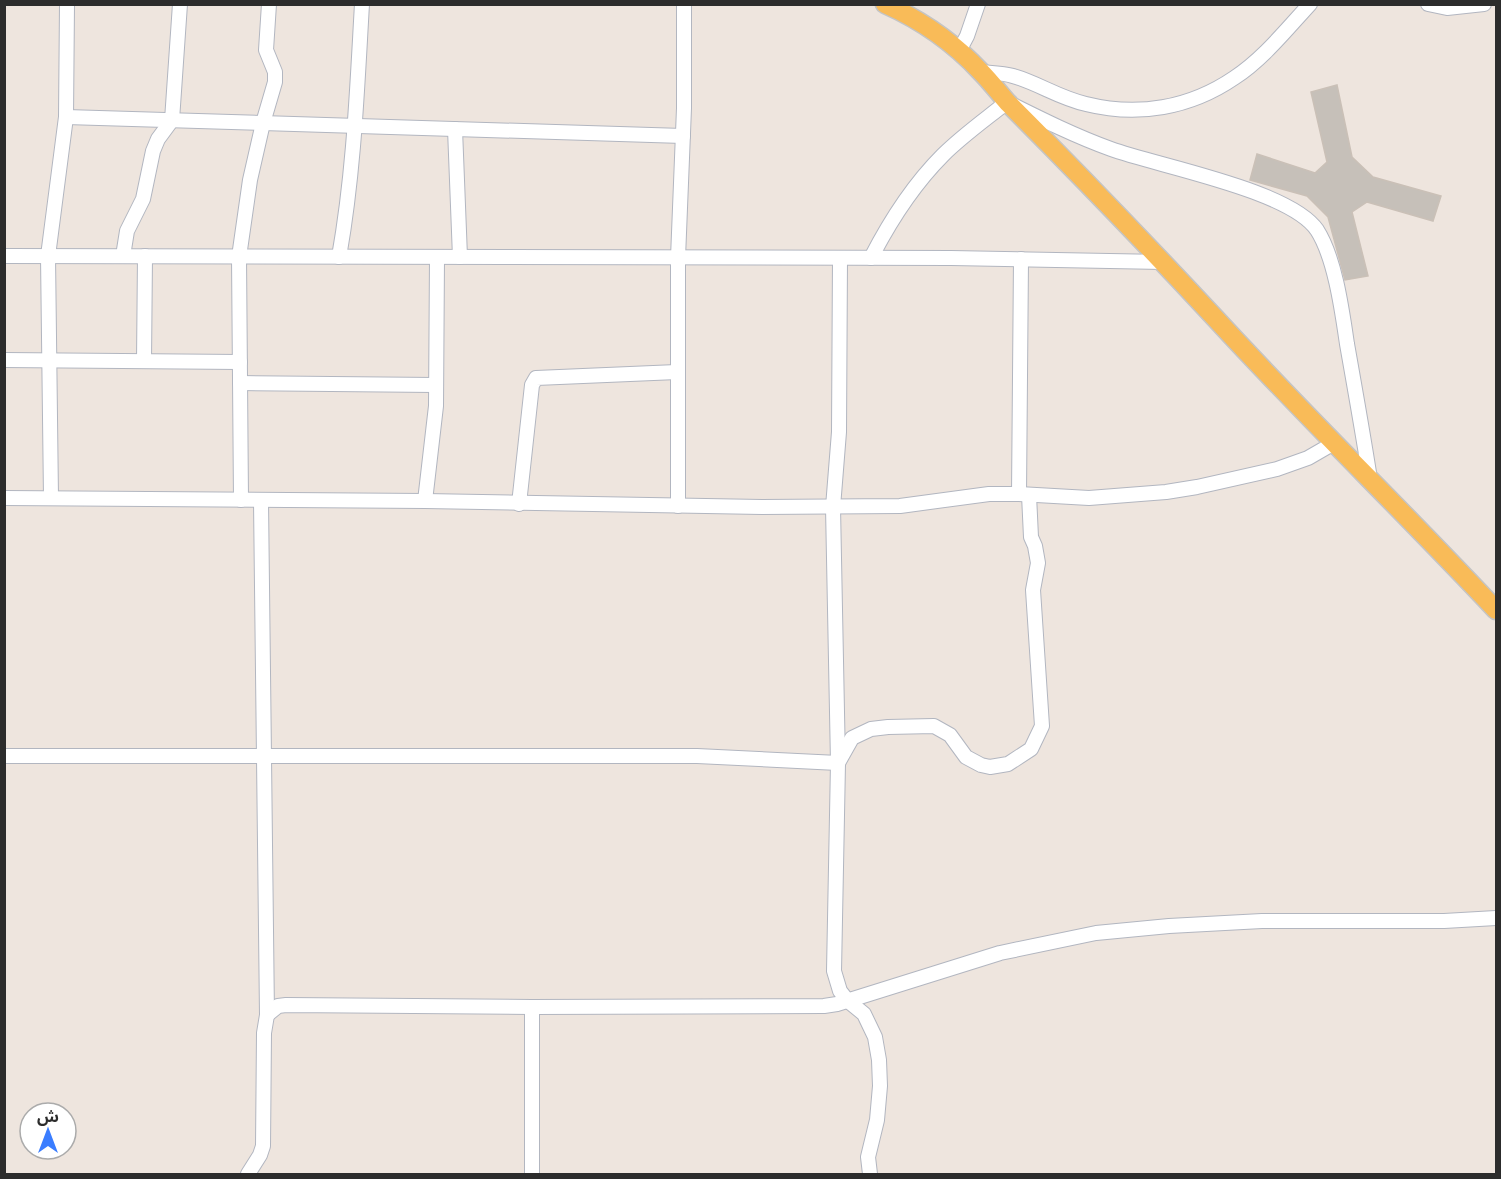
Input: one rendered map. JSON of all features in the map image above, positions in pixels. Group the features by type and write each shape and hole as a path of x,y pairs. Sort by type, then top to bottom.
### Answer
{"main road":[{"path":"885,4 912,18 959,51 981,72 1007,102 1035,128 1334,443 1497,610"}],"street":[{"path":"51,498 48,256 66,117 67,4"},
{"path":"123,256 128,231 143,198 153,151 161,134 172,120 180,4"},
{"path":"241,500 239,257 250,180 275,82 275,72 266,50 269,4"},
{"path":"339,257 349,198 362,4"},
{"path":"678,506 678,258 683,136 684,4"},
{"path":"959,51 978,4"},
{"path":"981,72 1015,77 1055,95 1116,109 1150,110 1177,105 1205,95 1235,78 1263,55 1310,4"},
{"path":"1428,4 1448,8 1484,4"},
{"path":"871,258 885,231 924,176 944,154 1007,102 1077,136 1113,150 1240,187 1284,205 1316,228 1326,249 1341,307 1370,479"},
{"path":"66,117 683,136"},
{"path":"455,129 460,257"},
{"path":"4,256 871,258 1163,262"},
{"path":"144,361 145,256"},
{"path":"425,501 435,429 437,258"},
{"path":"840,258 839,432 833,507 838,763 834,971 840,991 864,1014 875,1037 880,1086 877,1120 868,1158 870,1174"},
{"path":"838,763 852,738 871,729 934,726 950,735 966,757 981,765 990,767 1008,764 1031,749 1042,726 1033,590 1038,563 1024,494 1021,259"},
{"path":"4,360 240,362"},
{"path":"519,504 532,385 536,378 677,372"},
{"path":"240,383 435,385"},
{"path":"4,498 425,501 678,506 900,506 959,497 1024,494 1089,498 1176,490 1277,469 1308,458 1334,443"},
{"path":"248,1174 263,1146 264,1033 267,1015 261,501"},
{"path":"4,756 697,756 838,763"},
{"path":"267,1015 278,1006 286,1005 812,1006 837,1004 1000,953 1096,933 1262,921 1434,921 1497,918"},
{"path":"532,1007 532,1174"}],"building":[{"path":"1337,85 1352,157 1373,177 1441,196 1433,221 1367,202 1352,212 1368,276 1345,280 1328,217 1307,196 1250,180 1257,154 1315,173 1327,162 1311,92"}]}
